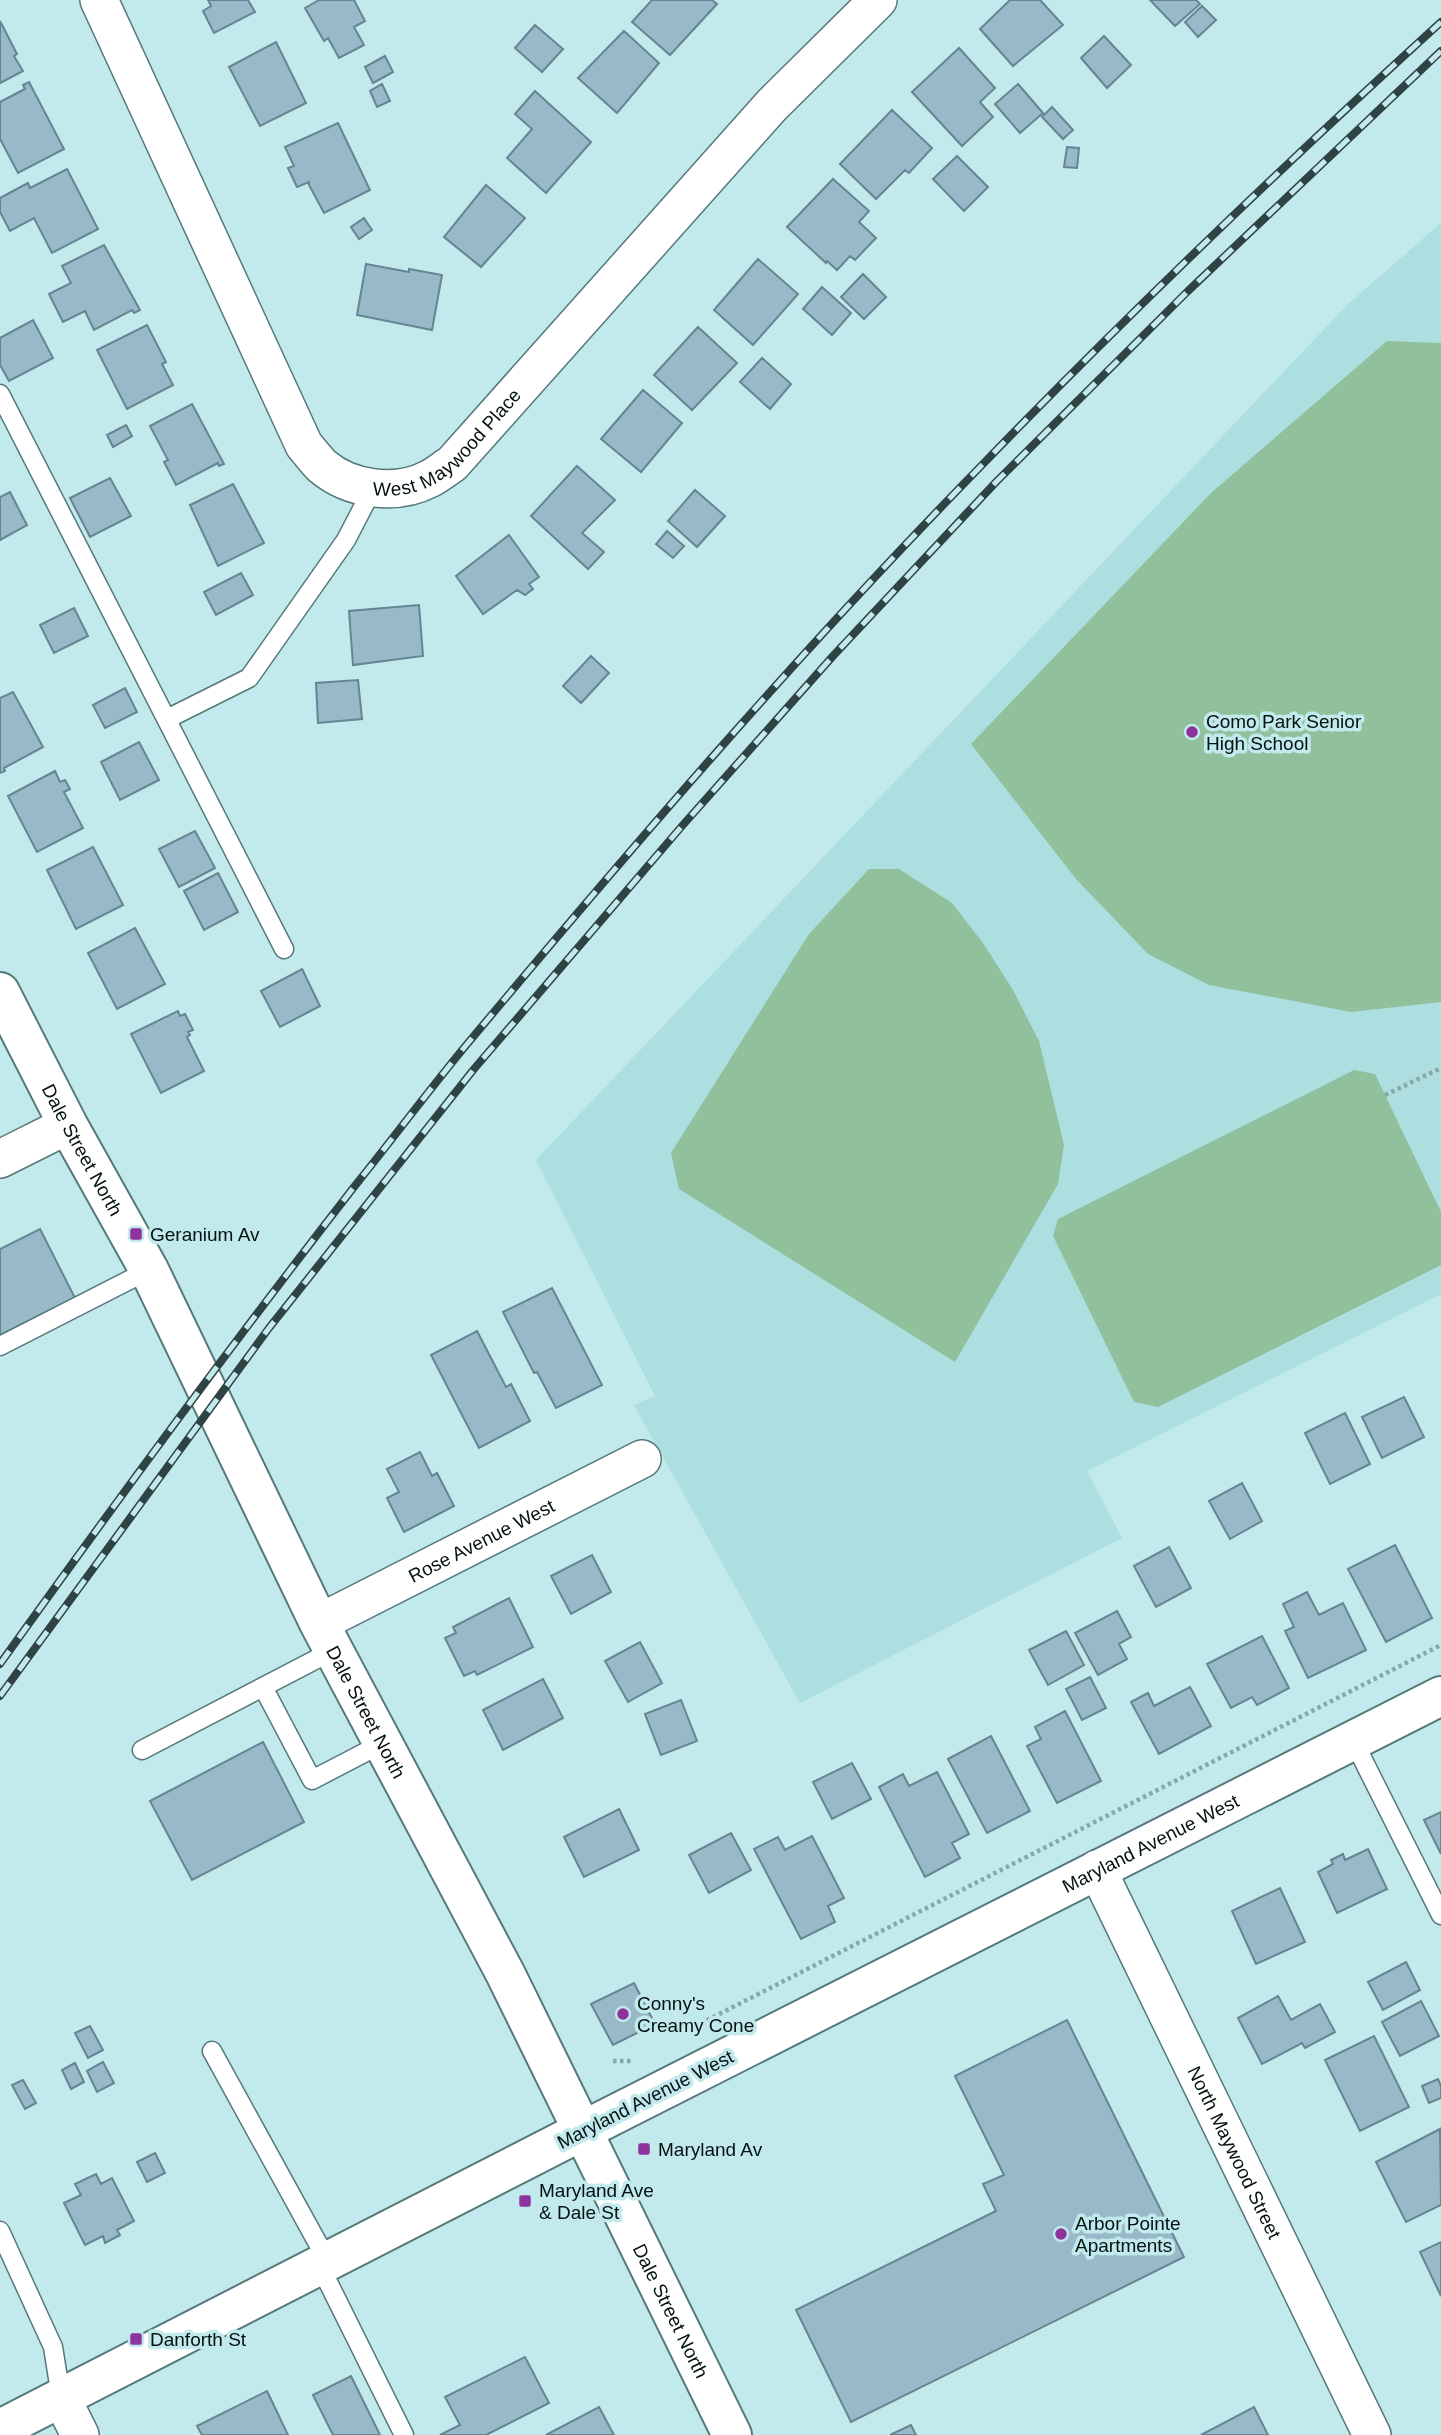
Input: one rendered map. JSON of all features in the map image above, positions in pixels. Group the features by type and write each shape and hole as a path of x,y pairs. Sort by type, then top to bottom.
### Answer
{"main road":[{"name":"Dale Street North","path":"0,992 68,1125 149,1270 326,1636 505,1973 732,2435"},
{"name":"Maryland Avenue West","path":"0,2429 323,2262 1441,1696"}],"street":[{"name":"West Maywood Place","path":"99,0 304,445 323,466 347,481 373,488 402,489 428,480 452,464 772,105 878,0"},
{"path":"0,1159 68,1125"},
{"name":"Rose Avenue West","path":"326,1636 642,1459"},
{"name":"North Maywood Street","path":"1097,1869 1372,2435"},
{"path":"61,2397 80,2435"}],"lane":[{"path":"0,394 284,950"},
{"path":"167,719 249,678 346,540 373,488"},
{"path":"0,1346 149,1270"},
{"path":"142,1750 263,1687 326,1636"},
{"path":"263,1687 312,1780 383,1743"},
{"path":"1353,1740 1441,1915"},
{"path":"212,2051 323,2262 404,2435"},
{"path":"0,2231 53,2347 61,2397"}],"path":[{"path":"1385,1095 1441,1068"},
{"path":"679,2035 1441,1645"},
{"path":"612,2061 631,2061 643,2055"}],"shaded area":[{"name":"Como Park Senior High School","path":"1441,223 1441,1294 1087,1471 1122,1538 800,1703 634,1405 655,1396 536,1160 1348,304"}],"green space":[{"path":"1387,341 1441,343 1441,1002 1351,1012 1209,985 1148,954 1076,879 971,744 1211,493"},
{"path":"869,869 899,869 952,903 983,943 1013,990 1039,1041 1064,1145 1058,1184 955,1362 679,1189 671,1153 809,934"},
{"path":"1354,1070 1375,1074 1441,1212 1441,1265 1158,1407 1134,1402 1053,1236 1058,1219"}],"building":[{"path":"208,0 248,0 255,12 214,33 203,11 211,6"},
{"path":"319,0 354,0 365,21 354,27 364,45 339,58 328,38 324,41 305,8"},
{"path":"652,0 712,0 717,4 670,55 632,22"},
{"path":"1010,0 1040,0 1063,25 1013,66 980,29"},
{"path":"1150,0 1196,0 1200,4 1175,26"},
{"path":"1202,6 1216,20 1198,37 1185,22"},
{"path":"0,21 23,71 0,83"},
{"path":"535,25 563,49 542,72 515,48"},
{"path":"624,31 659,63 617,113 578,78"},
{"path":"1104,36 1131,65 1107,88 1081,58"},
{"path":"276,42 306,103 260,126 229,67"},
{"path":"959,48 995,88 980,102 993,117 962,146 912,92"},
{"path":"385,56 393,72 373,83 365,67"},
{"path":"29,82 64,149 18,173 0,139 0,102 25,89 23,85"},
{"path":"382,84 390,101 377,107 370,91"},
{"path":"1018,84 1043,113 1020,133 995,104"},
{"path":"535,91 591,142 546,193 507,158 532,129 515,114"},
{"path":"1052,107 1073,130 1063,139 1042,117"},
{"path":"892,110 932,148 909,173 905,170 876,199 840,164"},
{"path":"338,123 370,190 324,213 309,182 297,187 288,168 294,166 285,147"},
{"path":"1067,147 1079,148 1077,168 1064,167"},
{"path":"957,156 988,187 964,211 933,179"},
{"path":"67,169 98,229 52,253 34,218 10,231 0,212 0,198 28,183 30,188"},
{"path":"833,179 869,211 859,222 876,238 855,260 850,256 837,270 787,227"},
{"path":"486,185 525,218 481,267 444,237"},
{"path":"364,218 372,230 359,239 351,227"},
{"path":"104,245 140,310 134,313 132,310 94,330 85,311 63,322 49,294 71,283 62,266"},
{"path":"758,259 798,294 753,345 714,310"},
{"path":"366,264 442,275 432,330 357,315"},
{"path":"863,274 886,297 864,319 841,297"},
{"path":"822,287 851,313 832,335 803,309"},
{"path":"33,320 53,358 9,381 0,365 0,338"},
{"path":"147,325 166,362 162,364 173,385 127,409 97,350"},
{"path":"698,327 737,363 692,410 654,375"},
{"path":"762,358 791,384 770,409 740,382"},
{"path":"643,390 682,423 641,472 601,439"},
{"path":"192,404 224,464 219,466 218,463 176,485 164,462 168,460 150,426"},
{"path":"126,425 132,436 113,447 107,435"},
{"path":"577,466 615,500 582,533 604,552 588,569 531,516"},
{"path":"110,478 131,516 90,537 70,498"},
{"path":"233,484 264,543 218,566 190,505"},
{"path":"695,490 725,516 697,547 668,521"},
{"path":"10,492 27,525 0,540 0,497"},
{"path":"667,531 684,546 673,558 656,544"},
{"path":"509,535 539,577 529,584 533,589 525,595 517,590 483,614 456,576"},
{"path":"241,573 253,595 216,615 204,592"},
{"path":"419,605 423,656 353,665 349,611"},
{"path":"74,608 88,636 54,653 40,625"},
{"path":"591,656 609,673 581,703 563,686"},
{"path":"358,680 362,719 318,723 316,683"},
{"path":"125,688 137,712 105,728 93,705"},
{"path":"13,692 43,747 4,768 5,771 0,773 0,698"},
{"path":"139,742 159,780 120,800 101,762"},
{"path":"55,771 60,782 65,780 70,789 64,792 83,828 37,852 8,796"},
{"path":"195,831 215,868 179,887 159,849"},
{"path":"93,847 123,905 76,929 47,870"},
{"path":"218,873 238,912 204,930 184,891"},
{"path":"135,928 165,984 117,1009 88,953"},
{"path":"302,969 320,1006 280,1027 261,991"},
{"path":"178,1011 180,1016 185,1014 193,1030 188,1032 190,1035 187,1037 204,1071 161,1093 131,1034"},
{"path":"40,1229 75,1298 0,1335 0,1249"},
{"path":"552,1288 602,1385 556,1408 537,1372 534,1373 503,1312"},
{"path":"477,1331 506,1387 511,1384 530,1421 479,1448 431,1355"},
{"path":"1404,1397 1424,1437 1382,1458 1362,1417"},
{"path":"1345,1413 1370,1464 1330,1484 1305,1433"},
{"path":"420,1452 432,1476 437,1473 454,1506 404,1532 387,1498 399,1492 387,1469"},
{"path":"1242,1483 1262,1521 1230,1539 1209,1501"},
{"path":"1395,1545 1432,1618 1386,1642 1348,1569"},
{"path":"1169,1547 1191,1588 1156,1607 1134,1566"},
{"path":"592,1555 611,1592 571,1614 551,1576"},
{"path":"1307,1592 1319,1615 1343,1603 1366,1650 1308,1678 1285,1631 1294,1627 1283,1604"},
{"path":"509,1598 533,1647 477,1675 475,1671 464,1676 445,1638 456,1633 453,1627"},
{"path":"1117,1611 1131,1637 1119,1644 1127,1659 1098,1675 1075,1633"},
{"path":"1066,1631 1084,1665 1048,1685 1029,1650"},
{"path":"1262,1636 1289,1688 1257,1705 1252,1697 1231,1708 1207,1664"},
{"path":"640,1642 662,1683 628,1702 605,1661"},
{"path":"1090,1677 1106,1708 1082,1720 1066,1689"},
{"path":"543,1679 563,1718 503,1750 483,1710"},
{"path":"1190,1687 1211,1726 1159,1754 1131,1702 1148,1693 1154,1706"},
{"path":"681,1700 697,1741 661,1755 645,1714"},
{"path":"1065,1711 1101,1781 1057,1803 1027,1746 1041,1739 1035,1727"},
{"path":"991,1736 1030,1811 987,1833 948,1759"},
{"path":"263,1742 304,1822 192,1880 150,1801"},
{"path":"852,1763 871,1799 832,1819 813,1782"},
{"path":"937,1772 969,1834 952,1843 960,1858 925,1877 879,1787 903,1774 909,1786"},
{"path":"619,1809 639,1850 584,1877 564,1837"},
{"path":"1441,1812 1441,1854 1424,1820"},
{"path":"731,1833 751,1870 709,1893 689,1855"},
{"path":"812,1836 844,1898 828,1906 835,1922 801,1939 754,1849 778,1837 785,1850"},
{"path":"1368,1849 1387,1889 1337,1913 1318,1872 1333,1864 1331,1860 1343,1854 1345,1860"},
{"path":"1280,1888 1305,1942 1256,1964 1232,1911"},
{"path":"1406,1962 1420,1990 1383,2010 1368,1982"},
{"name":"Conny's Creamy Cone","path":"634,1983 655,2024 613,2045 591,2004"},
{"path":"1278,1996 1291,2020 1320,2004 1335,2032 1305,2048 1302,2043 1262,2064 1238,2018"},
{"path":"1421,2001 1439,2036 1400,2056 1382,2022"},
{"name":"Arbor Pointe Apartments","path":"1067,2020 1184,2257 851,2422 796,2310 996,2211 983,2184 1004,2175 955,2076"},
{"path":"90,2026 103,2050 88,2058 75,2033"},
{"path":"1374,2036 1409,2107 1360,2131 1325,2060"},
{"path":"103,2062 114,2083 97,2092 87,2071"},
{"path":"75,2063 84,2082 71,2089 62,2070"},
{"path":"1438,2079 1441,2098 1429,2103 1422,2086"},
{"path":"23,2080 36,2103 25,2109 12,2085"},
{"path":"1440,2129 1441,2205 1406,2222 1376,2162"},
{"path":"155,2153 165,2173 147,2182 137,2162"},
{"path":"96,2174 101,2184 112,2178 134,2221 117,2230 120,2235 105,2243 103,2236 85,2245 64,2203 81,2195 75,2184"},
{"path":"1441,2242 1441,2296 1420,2252"},
{"path":"525,2357 549,2403 486,2435 440,2435 460,2425 445,2397"},
{"path":"351,2376 380,2435 333,2435 313,2395"},
{"path":"267,2391 288,2435 202,2435 197,2426"},
{"path":"599,2407 614,2435 546,2435"},
{"path":"1254,2407 1268,2435 1201,2435"},
{"path":"911,2425 916,2435 890,2435"}],"railway":[{"path":"0,1664 219,1364 422,1100 526,974 717,752 914,535 1094,351 1324,130 1441,22"},
{"path":"0,1696 269,1328 474,1069 682,826 833,656 997,481 1188,291 1441,51"}],"place":[{"name":"Como Park Senior High School","path":"1192,732"},
{"name":"Geranium Av","path":"136,1234"},
{"name":"Conny's Creamy Cone","path":"623,2014"},
{"name":"Maryland Av","path":"644,2149"},
{"name":"Maryland Ave & Dale St","path":"525,2201"},
{"name":"Arbor Pointe Apartments","path":"1061,2234"},
{"name":"Danforth St","path":"136,2339"}]}
